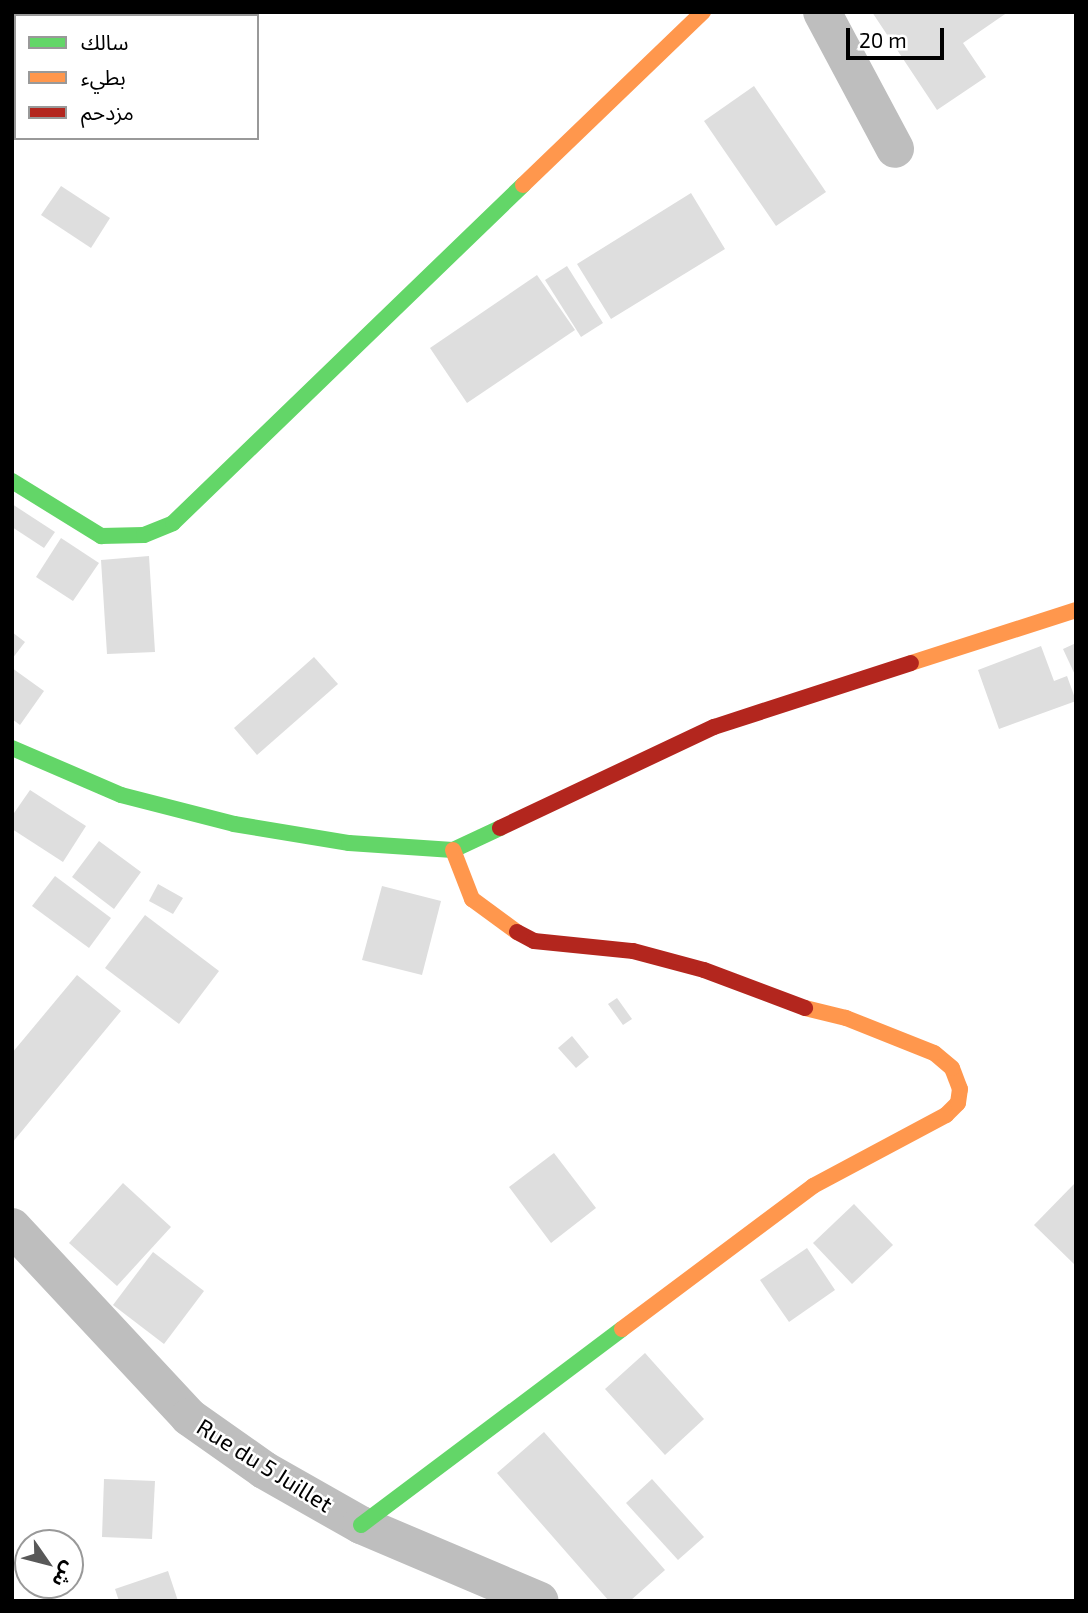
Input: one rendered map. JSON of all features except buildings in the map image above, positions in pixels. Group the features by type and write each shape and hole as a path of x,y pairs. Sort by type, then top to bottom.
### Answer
{"street":[{"path":"12,481 101,536 144,535 173,523 703,12"},
{"path":"822,12 895,149"},
{"path":"12,748 121,795 234,824 349,842 453,849 714,727 1076,610"},
{"path":"361,1525 813,1186 946,1115 958,1103 960,1089 952,1068 921,1048 846,1018 790,1005 704,970 634,951 534,941 499,923 472,899 453,849"},
{"name":"Rue du 5 Juillet","path":"12,1227 189,1417 264,1470 361,1525 540,1601"}],"traffic: fast":[{"path":"12,481 101,536 144,535 173,523 523,185"},
{"path":"12,748 121,795 234,824 349,843 453,850 500,828"},
{"path":"361,1525 622,1329"}],"traffic: slow":[{"path":"523,185 703,12"},
{"path":"911,663 1076,610"},
{"path":"453,850 472,899 517,932"},
{"path":"622,1329 813,1186 946,1115 958,1103 960,1089 952,1068 934,1053 846,1018 805,1008"}],"traffic: jam":[{"path":"500,828 714,727 911,663"},
{"path":"517,932 534,941 633,951 704,970 805,1008"}]}
